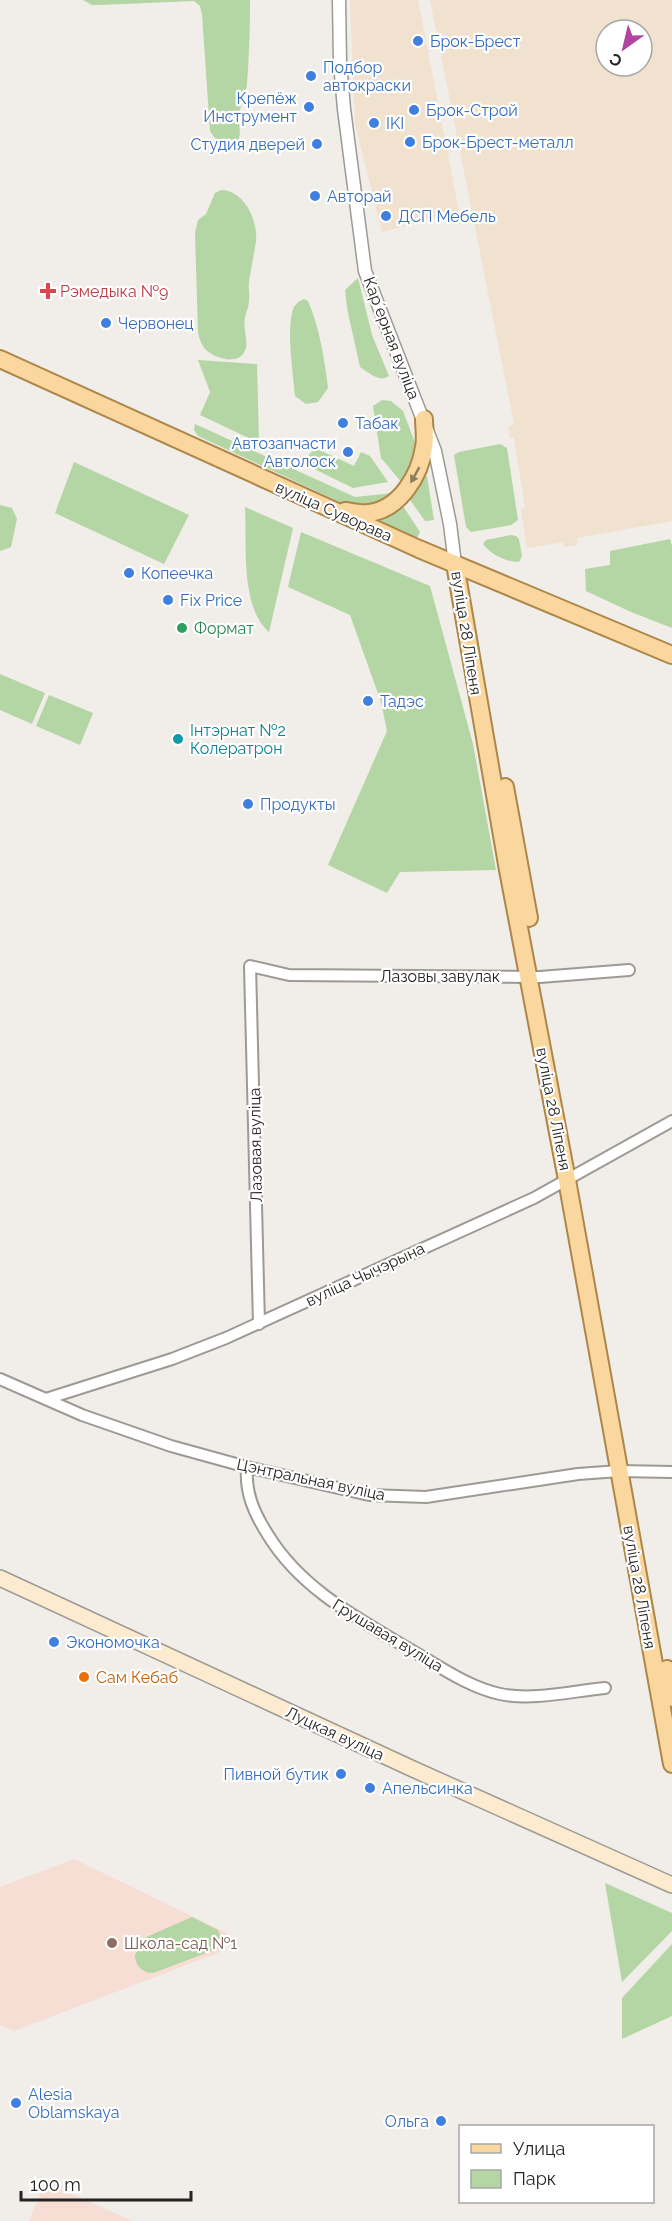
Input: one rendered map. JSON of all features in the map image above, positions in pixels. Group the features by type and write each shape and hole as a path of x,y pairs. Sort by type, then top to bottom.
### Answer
{"main road":[{"name":"вуліца Суворава","path":"0,359 321,505 672,655"},
{"path":"321,505 350,512 369,513 380,510 401,495 418,471 422,459 425,444 424,419"},
{"name":"вуліца 28 Ліпеня","path":"455,564 476,629 534,977 625,1471 672,1764"},
{"name":"вуліца 28 Ліпеня","path":"625,1471 672,1698"},
{"name":"Луцкая вуліца","path":"0,1578 413,1769 672,1885"}],"street":[{"name":"Карʼерная вуліца","path":"339,0 340,63 344,109 365,271 435,451 450,524 455,564"},
{"name":"Лазовы завулак","path":"250,966 290,975 534,977 629,970"},
{"name":"Лазовая вуліца","path":"250,966 259,1324"},
{"name":"вуліца Чычэрына","path":"46,1399 182,1356 259,1324 534,1198 672,1121"},
{"name":"Цэнтральная вуліца","path":"0,1379 81,1415 141,1437 247,1467 369,1495 397,1497 453,1494 578,1474 625,1471 672,1472"},
{"name":"Грушавая вуліца","path":"247,1467 246,1480 251,1504 278,1551 291,1567 316,1590 369,1625 457,1677 500,1694 525,1696 604,1688"}],"shaded area":[{"path":"350,0 418,0 459,212 382,232 355,124"},
{"path":"430,0 672,0 672,521 577,538 577,545 565,547 563,542 527,548 521,509 525,508 514,438 510,438 508,427 514,424"},
{"name":"Школа-сад №1","path":"74,1859 229,1934 220,1952 14,2031 0,2025 0,1887"},
{"path":"45,2182 133,2221 29,2221"}],"green space":[{"path":"83,0 250,0 247,84 240,112 239,137 236,143 232,146 225,146 210,131 200,6 194,1 92,5"},
{"path":"221,190 229,191 243,201 252,216 256,233 249,284 249,303 244,323 246,346 243,354 234,359 218,357 205,349 198,332 195,233 198,220 206,214 215,193"},
{"path":"358,278 372,335 389,376 385,378 374,376 360,367 345,290"},
{"path":"304,299 308,301 319,333 328,388 318,402 306,404 295,396 290,343 293,310 296,304"},
{"path":"198,360 257,364 259,443 200,415 210,392"},
{"path":"382,400 391,401 403,411 416,445 417,457 403,484 381,458 373,406"},
{"path":"195,424 355,497 393,493 378,506 344,504 198,436 194,430"},
{"path":"500,444 507,448 518,520 511,525 471,532 466,527 454,455"},
{"path":"315,448 354,466 361,452 370,456 388,482 353,488 302,463"},
{"path":"74,462 189,515 164,564 55,513"},
{"path":"427,476 434,520 425,521 410,500 423,478"},
{"path":"0,505 12,508 17,519 11,547 0,551"},
{"path":"403,506 420,532 417,538 380,521"},
{"path":"245,507 293,528 269,632 253,607 249,591"},
{"path":"301,532 430,586 473,744 496,870 400,872 387,893 328,865 387,731 381,702 350,615 288,587"},
{"path":"511,535 519,539 522,556 519,562 499,557 483,544 486,540"},
{"path":"670,539 672,546 672,628 586,591 585,569 610,565 610,551"},
{"path":"0,674 45,693 32,724 0,710"},
{"path":"49,695 93,713 80,745 36,726"},
{"path":"605,1883 672,1913 672,1931 622,1982"},
{"path":"192,1917 218,1930 221,1938 217,1949 153,1973 140,1968 135,1955 144,1938"},
{"path":"672,1944 672,2016 622,2039 622,1998"}],"place":[{"name":"Брок-Брест","path":"418,41"},
{"name":"Подбор автокраски","path":"311,76"},
{"name":"Крепёж Инструмент","path":"309,107"},
{"name":"Брок-Строй","path":"414,110"},
{"name":"IKI","path":"374,123"},
{"name":"Брок-Брест-металл","path":"410,142"},
{"name":"Студия дверей","path":"317,144"},
{"name":"Авторай","path":"315,196"},
{"name":"ДСП Мебель","path":"386,216"},
{"name":"Рэмедыка №9","path":"48,291"},
{"name":"Червонец","path":"106,323"},
{"name":"Табак","path":"343,423"},
{"name":"Автозапчасти Автолоск","path":"348,452"},
{"name":"Копеечка","path":"129,573"},
{"name":"Fix Price","path":"168,600"},
{"name":"Формат","path":"182,628"},
{"name":"Тадэс","path":"368,701"},
{"name":"Інтэрнат №2 Колератрон","path":"178,739"},
{"name":"Продукты","path":"248,804"},
{"name":"Экономочка","path":"54,1642"},
{"name":"Сам Кебаб","path":"84,1677"},
{"name":"Пивной бутик","path":"341,1774"},
{"name":"Апельсинка","path":"370,1788"},
{"name":"Школа-сад №1","path":"112,1943"},
{"name":"Alesia Oblamskaya","path":"16,2103"},
{"name":"Ольга","path":"441,2121"}]}
